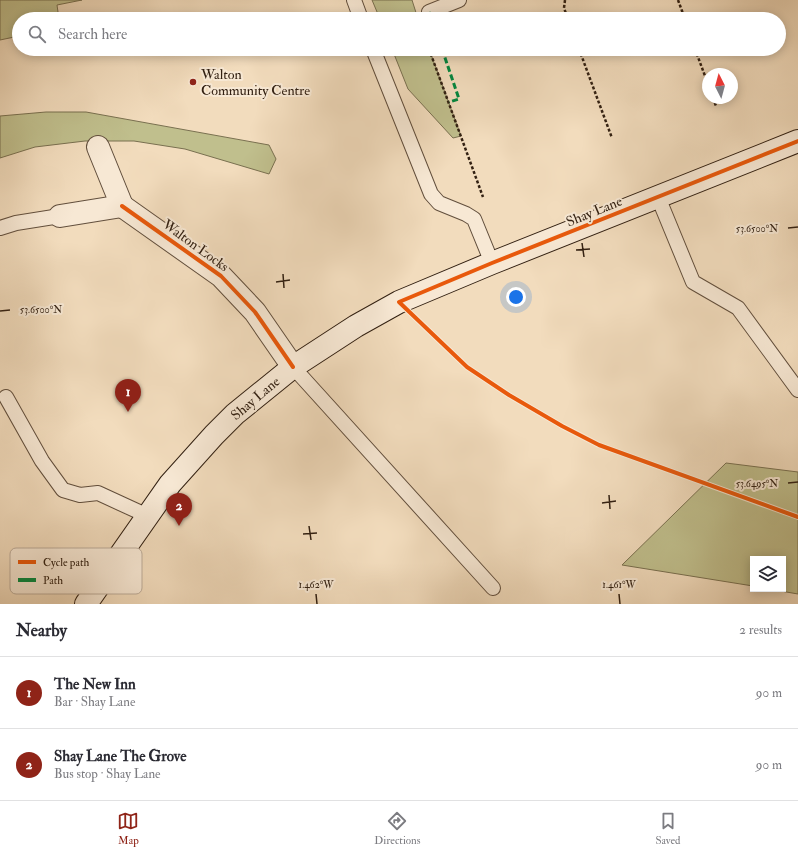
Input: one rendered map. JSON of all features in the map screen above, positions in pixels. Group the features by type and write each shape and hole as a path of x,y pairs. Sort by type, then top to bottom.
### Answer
{"main road":[{"name":"Shay Lane","path":"127,548 170,484 235,414 293,367 356,326 398,302 798,141"},
{"path":"60,216 122,206 98,147"},
{"name":"Walton Locks","path":"122,206 221,276 255,312 293,367"}],"lane":[{"path":"354,0 358,12"},
{"path":"429,12 459,0"},
{"path":"376,56 431,194 439,203 466,214 474,219 492,263"},
{"path":"658,197 692,282 738,308 798,390"},
{"path":"0,228 16,223 60,216"},
{"path":"293,367 493,588"},
{"path":"6,397 42,462 63,490 80,495 98,493 148,516"}],"path":[{"path":"565,0 564,8 565,12"},
{"path":"678,0 682,12"},
{"path":"432,56 484,201"},
{"path":"582,56 612,138"},
{"path":"698,56 702,68"}],"shaded area":[{"path":"0,0 82,0 57,5 58,12 12,12 12,37 0,40"},
{"path":"372,0 412,0 416,12 377,12"},
{"path":"395,56 432,56 461,136 453,138 408,89"},
{"path":"46,112 86,112 269,145 276,159 269,174 185,149 134,141 85,141 35,147 0,158 0,116"},
{"path":"726,463 798,472 798,594 786,592 786,556 750,556 750,586 622,565"}],"marked path":[{"path":"444,56 459,99 449,102"}],"cycle path":[{"path":"798,141 492,263 399,302 467,367 509,395 562,426 599,445 798,517"},
{"path":"122,206 221,276 255,312 293,367"}],"place":[{"name":"Walton Community Centre","path":"193,82"},
{"name":"The New Inn","path":"128,412"},
{"name":"Shay Lane The Grove","path":"179,526"}]}
